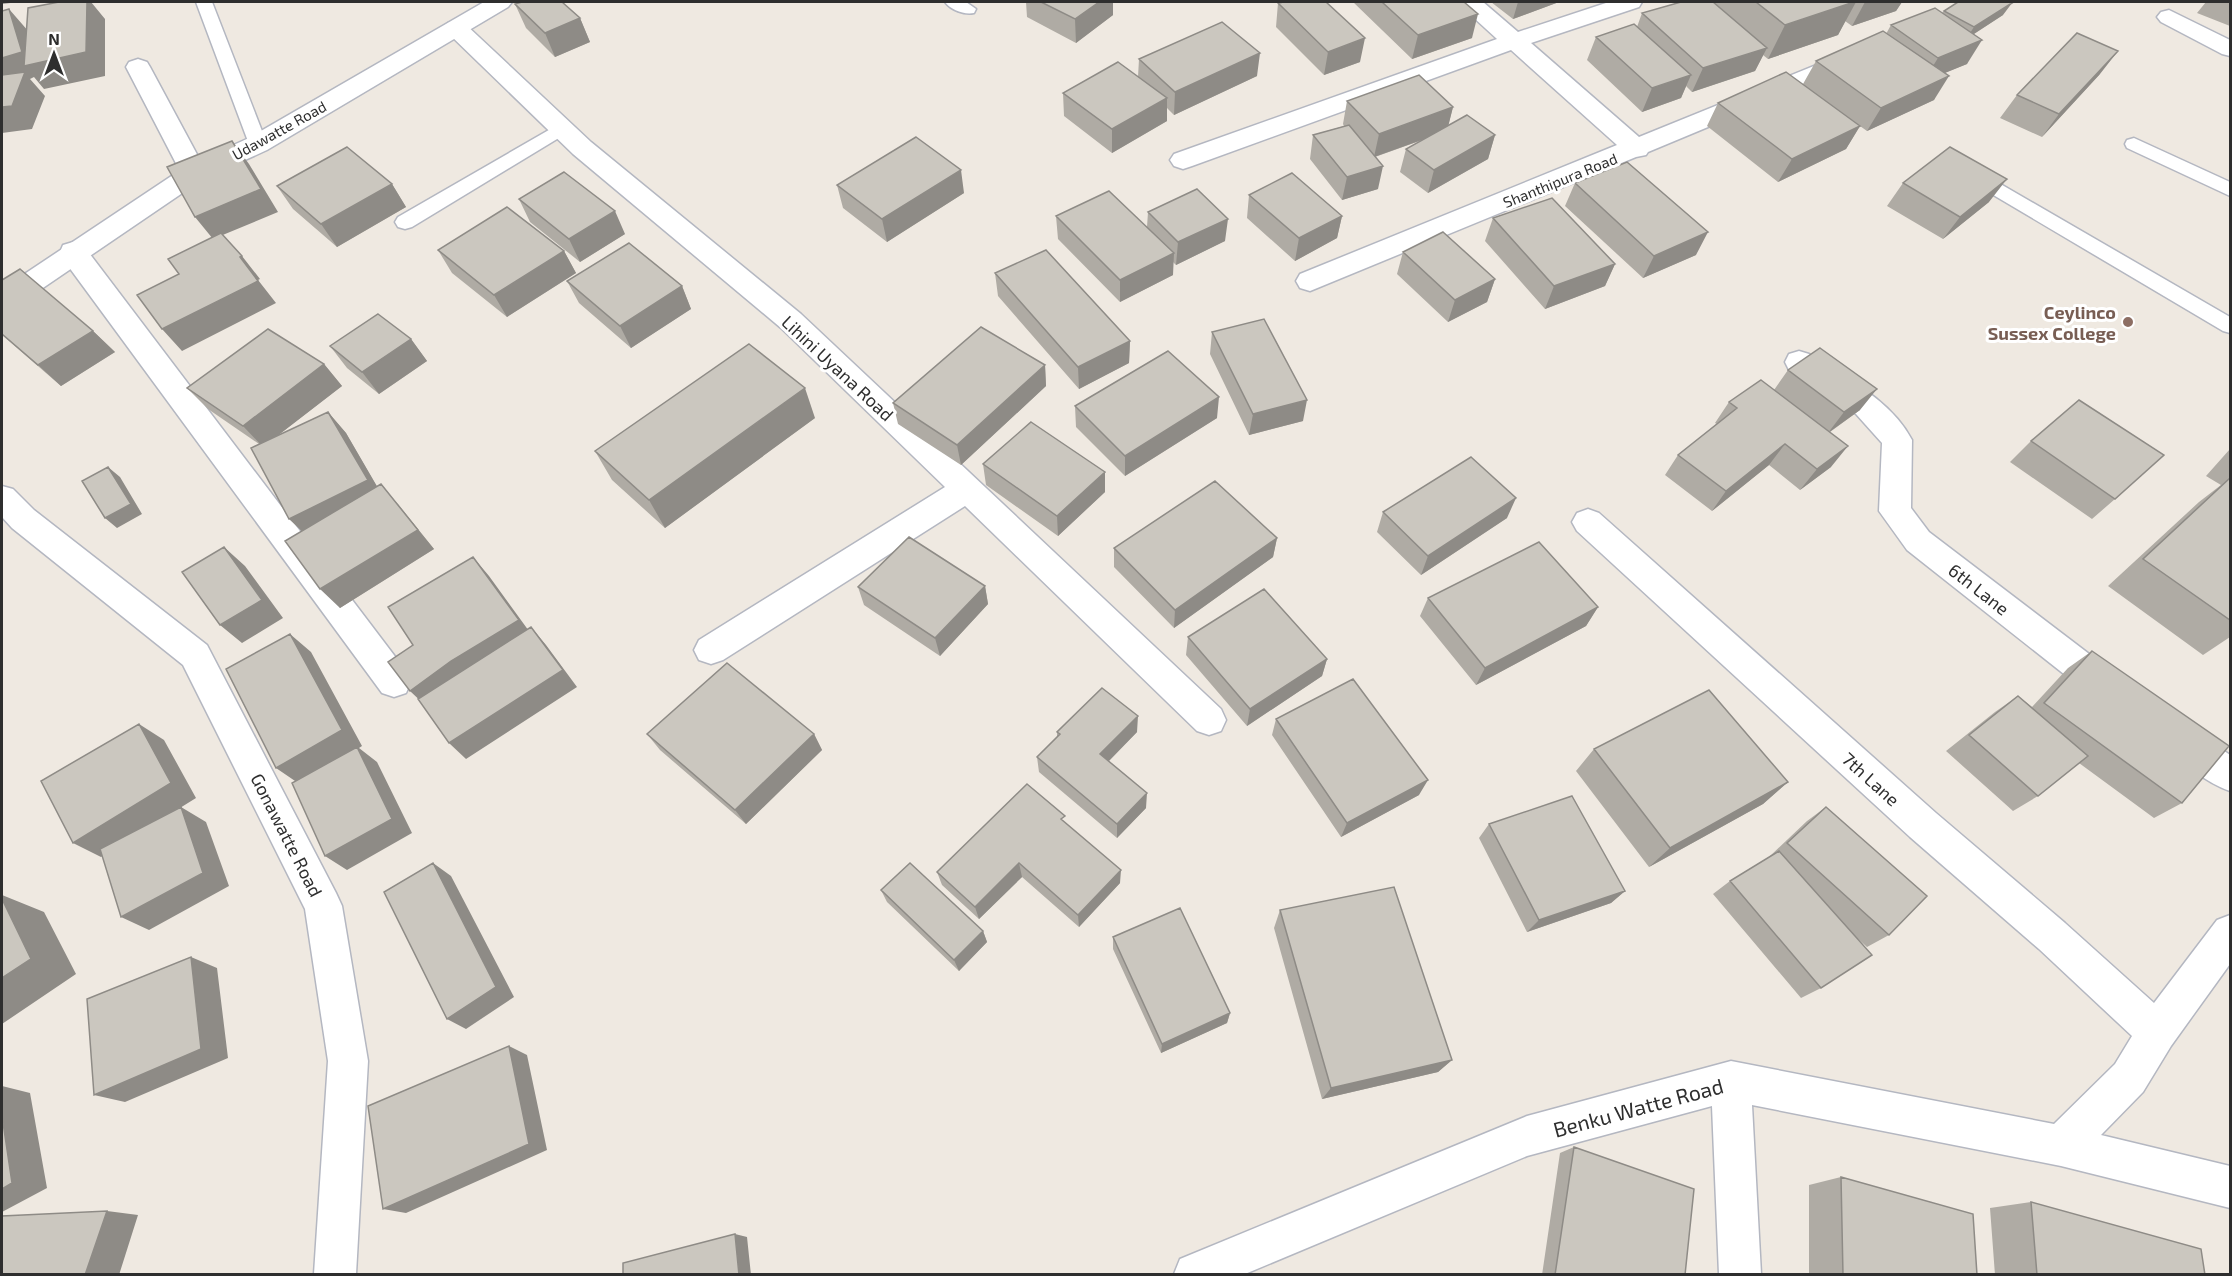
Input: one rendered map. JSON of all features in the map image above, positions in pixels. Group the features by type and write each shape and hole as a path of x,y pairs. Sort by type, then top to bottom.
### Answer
{"street":[{"name":"Udawatte Road","path":"2,302 73,252 194,173 258,144 500,2"},
{"name":"Shanthipura Road","path":"1310,281 1637,149 1470,2"},
{"path":"1183,160 1514,41 1631,2"},
{"path":"2169,17 2230,49"},
{"name":"Lihini Uyana Road","path":"456,28 561,129 790,321 1209,720"},
{"path":"1637,149 1870,51"},
{"path":"138,67 194,173"},
{"path":"73,252 394,682"},
{"name":"6th Lane","path":"1799,362 1866,406 1897,440 1895,511 1918,541 2142,713 2230,775"},
{"path":"711,650 966,489"},
{"name":"Gonawatte Road","path":"2,498 23,519 195,655 323,906 348,1061 334,1275"},
{"name":"7th Lane","path":"1588,522 1869,777 2052,936 2157,1032"},
{"path":"2061,1146 2129,1078 2157,1032 2230,933"},
{"path":"1731,1081 1740,1275"},
{"name":"Benku Watte Road","path":"1195,1275 1527,1136 1731,1081 2061,1146 2230,1187"}],"lane":[{"path":"204,2 258,144"},
{"path":"405,222 561,129"},
{"path":"2134,144 2230,190"},
{"path":"1997,188 2230,326"}],"building":[{"path":"59,2 87,2 86,52 24,66 28,8"},
{"path":"562,2 580,18 545,33 515,4"},
{"path":"1041,2 1099,2 1075,19"},
{"path":"1326,2 1365,38 1328,52 1278,3"},
{"path":"1382,2 1464,2 1478,14 1418,35"},
{"path":"1681,2 1713,2 1767,48 1703,68 1642,13"},
{"path":"1756,2 1854,2 1785,25"},
{"path":"1958,2 2012,3 1974,27 1944,11"},
{"path":"1935,8 1982,40 1938,58 1891,25"},
{"path":"9,9 22,52 2,58 2,11"},
{"path":"1222,22 1260,53 1175,92 1139,59"},
{"path":"1634,24 1691,75 1652,88 1596,37"},
{"path":"1883,31 1949,76 1881,108 1816,61"},
{"path":"2077,33 2118,51 2059,114 2017,95"},
{"path":"1118,62 1167,98 1112,129 1063,93"},
{"path":"25,72 12,106 2,107 2,75"},
{"path":"1786,72 1860,126 1792,159 1718,103"},
{"path":"1419,75 1453,107 1379,134 1347,101"},
{"path":"1467,115 1495,135 1434,170 1406,149"},
{"path":"1349,125 1383,166 1347,177 1313,135"},
{"path":"916,137 961,170 882,219 837,185"},
{"path":"232,141 261,189 195,217 167,167"},
{"path":"347,147 392,184 321,224 277,186"},
{"path":"1950,147 2007,179 1960,217 1903,183"},
{"path":"1627,162 1708,232 1654,256 1575,183"},
{"path":"564,172 615,211 569,239 519,199"},
{"path":"1292,173 1342,216 1299,238 1249,195"},
{"path":"1197,189 1228,219 1178,242 1148,212"},
{"path":"1109,191 1174,253 1120,280 1056,216"},
{"path":"1552,198 1615,264 1554,286 1493,218"},
{"path":"507,207 564,251 494,295 438,250"},
{"path":"1443,232 1495,279 1455,300 1403,252"},
{"path":"221,233 242,256 240,257 258,281 162,329 137,295 179,274 168,259"},
{"path":"629,243 682,286 620,326 567,281"},
{"path":"1046,250 1130,341 1078,367 995,273"},
{"path":"20,269 93,331 38,365 2,334 2,280"},
{"path":"378,314 411,339 362,372 330,346"},
{"path":"1264,319 1307,400 1253,414 1212,332"},
{"path":"981,327 1045,365 957,445 893,403"},
{"path":"268,329 324,364 243,426 187,388"},
{"path":"749,344 805,388 649,500 595,451"},
{"path":"1820,348 1877,389 1844,412 1788,370"},
{"path":"1168,351 1219,397 1125,456 1075,406"},
{"path":"1761,380 1848,446 1817,469 1785,444 1726,491 1678,455 1737,408 1729,402"},
{"path":"2079,400 2164,455 2115,499 2031,441"},
{"path":"328,412 368,480 289,519 251,448"},
{"path":"1031,422 1105,472 1057,516 983,464"},
{"path":"1471,457 1516,498 1428,556 1383,512"},
{"path":"108,467 131,504 105,518 82,481"},
{"path":"2230,478 2230,620 2143,559"},
{"path":"1215,481 1277,538 1175,610 1114,548"},
{"path":"381,484 418,530 320,589 285,541"},
{"path":"909,537 985,586 935,638 858,587"},
{"path":"1539,542 1598,607 1485,668 1428,598"},
{"path":"224,547 262,600 220,625 182,572"},
{"path":"473,557 519,620 451,661 410,691 388,662 413,645 388,607"},
{"path":"1264,589 1327,659 1250,709 1188,637"},
{"path":"531,627 563,670 449,743 418,699"},
{"path":"290,634 342,730 276,768 226,669"},
{"path":"2092,651 2229,746 2182,803 2044,703"},
{"path":"727,663 814,734 735,810 647,734"},
{"path":"1353,679 1428,780 1347,823 1276,719"},
{"path":"1102,688 1138,716 1100,754 1147,793 1117,824 1037,757 1060,734 1057,732"},
{"path":"1709,690 1788,782 1670,848 1594,749"},
{"path":"2018,696 2088,756 2038,796 1969,735"},
{"path":"139,724 171,783 73,843 41,781"},
{"path":"357,747 392,819 325,856 292,783"},
{"path":"1027,784 1065,816 1061,819 1121,870 1078,915 1019,863 975,907 937,872"},
{"path":"1572,796 1625,891 1539,920 1489,824"},
{"path":"181,807 203,873 121,917 100,849"},
{"path":"1826,807 1927,896 1889,935 1787,843"},
{"path":"1779,851 1872,955 1821,988 1730,881"},
{"path":"433,863 496,987 447,1019 384,892"},
{"path":"910,863 983,931 954,960 881,890"},
{"path":"1394,887 1452,1060 1331,1088 1280,910"},
{"path":"2,899 31,959 2,978"},
{"path":"1180,908 1230,1013 1162,1044 1113,937"},
{"path":"191,957 201,1049 94,1095 87,999"},
{"path":"509,1046 529,1144 383,1209 368,1106"},
{"path":"2,1116 12,1183 2,1189"},
{"path":"1574,1147 1694,1189 1685,1275 1555,1275"},
{"path":"1841,1177 1973,1214 1977,1275 1843,1275"},
{"path":"2031,1202 2201,1249 2205,1275 2037,1275"},
{"path":"107,1211 85,1275 2,1275 2,1216"},
{"path":"735,1234 739,1275 623,1275 623,1263"}],"place":[{"name":"Ceylinco Sussex College","path":"2128,322"}]}
